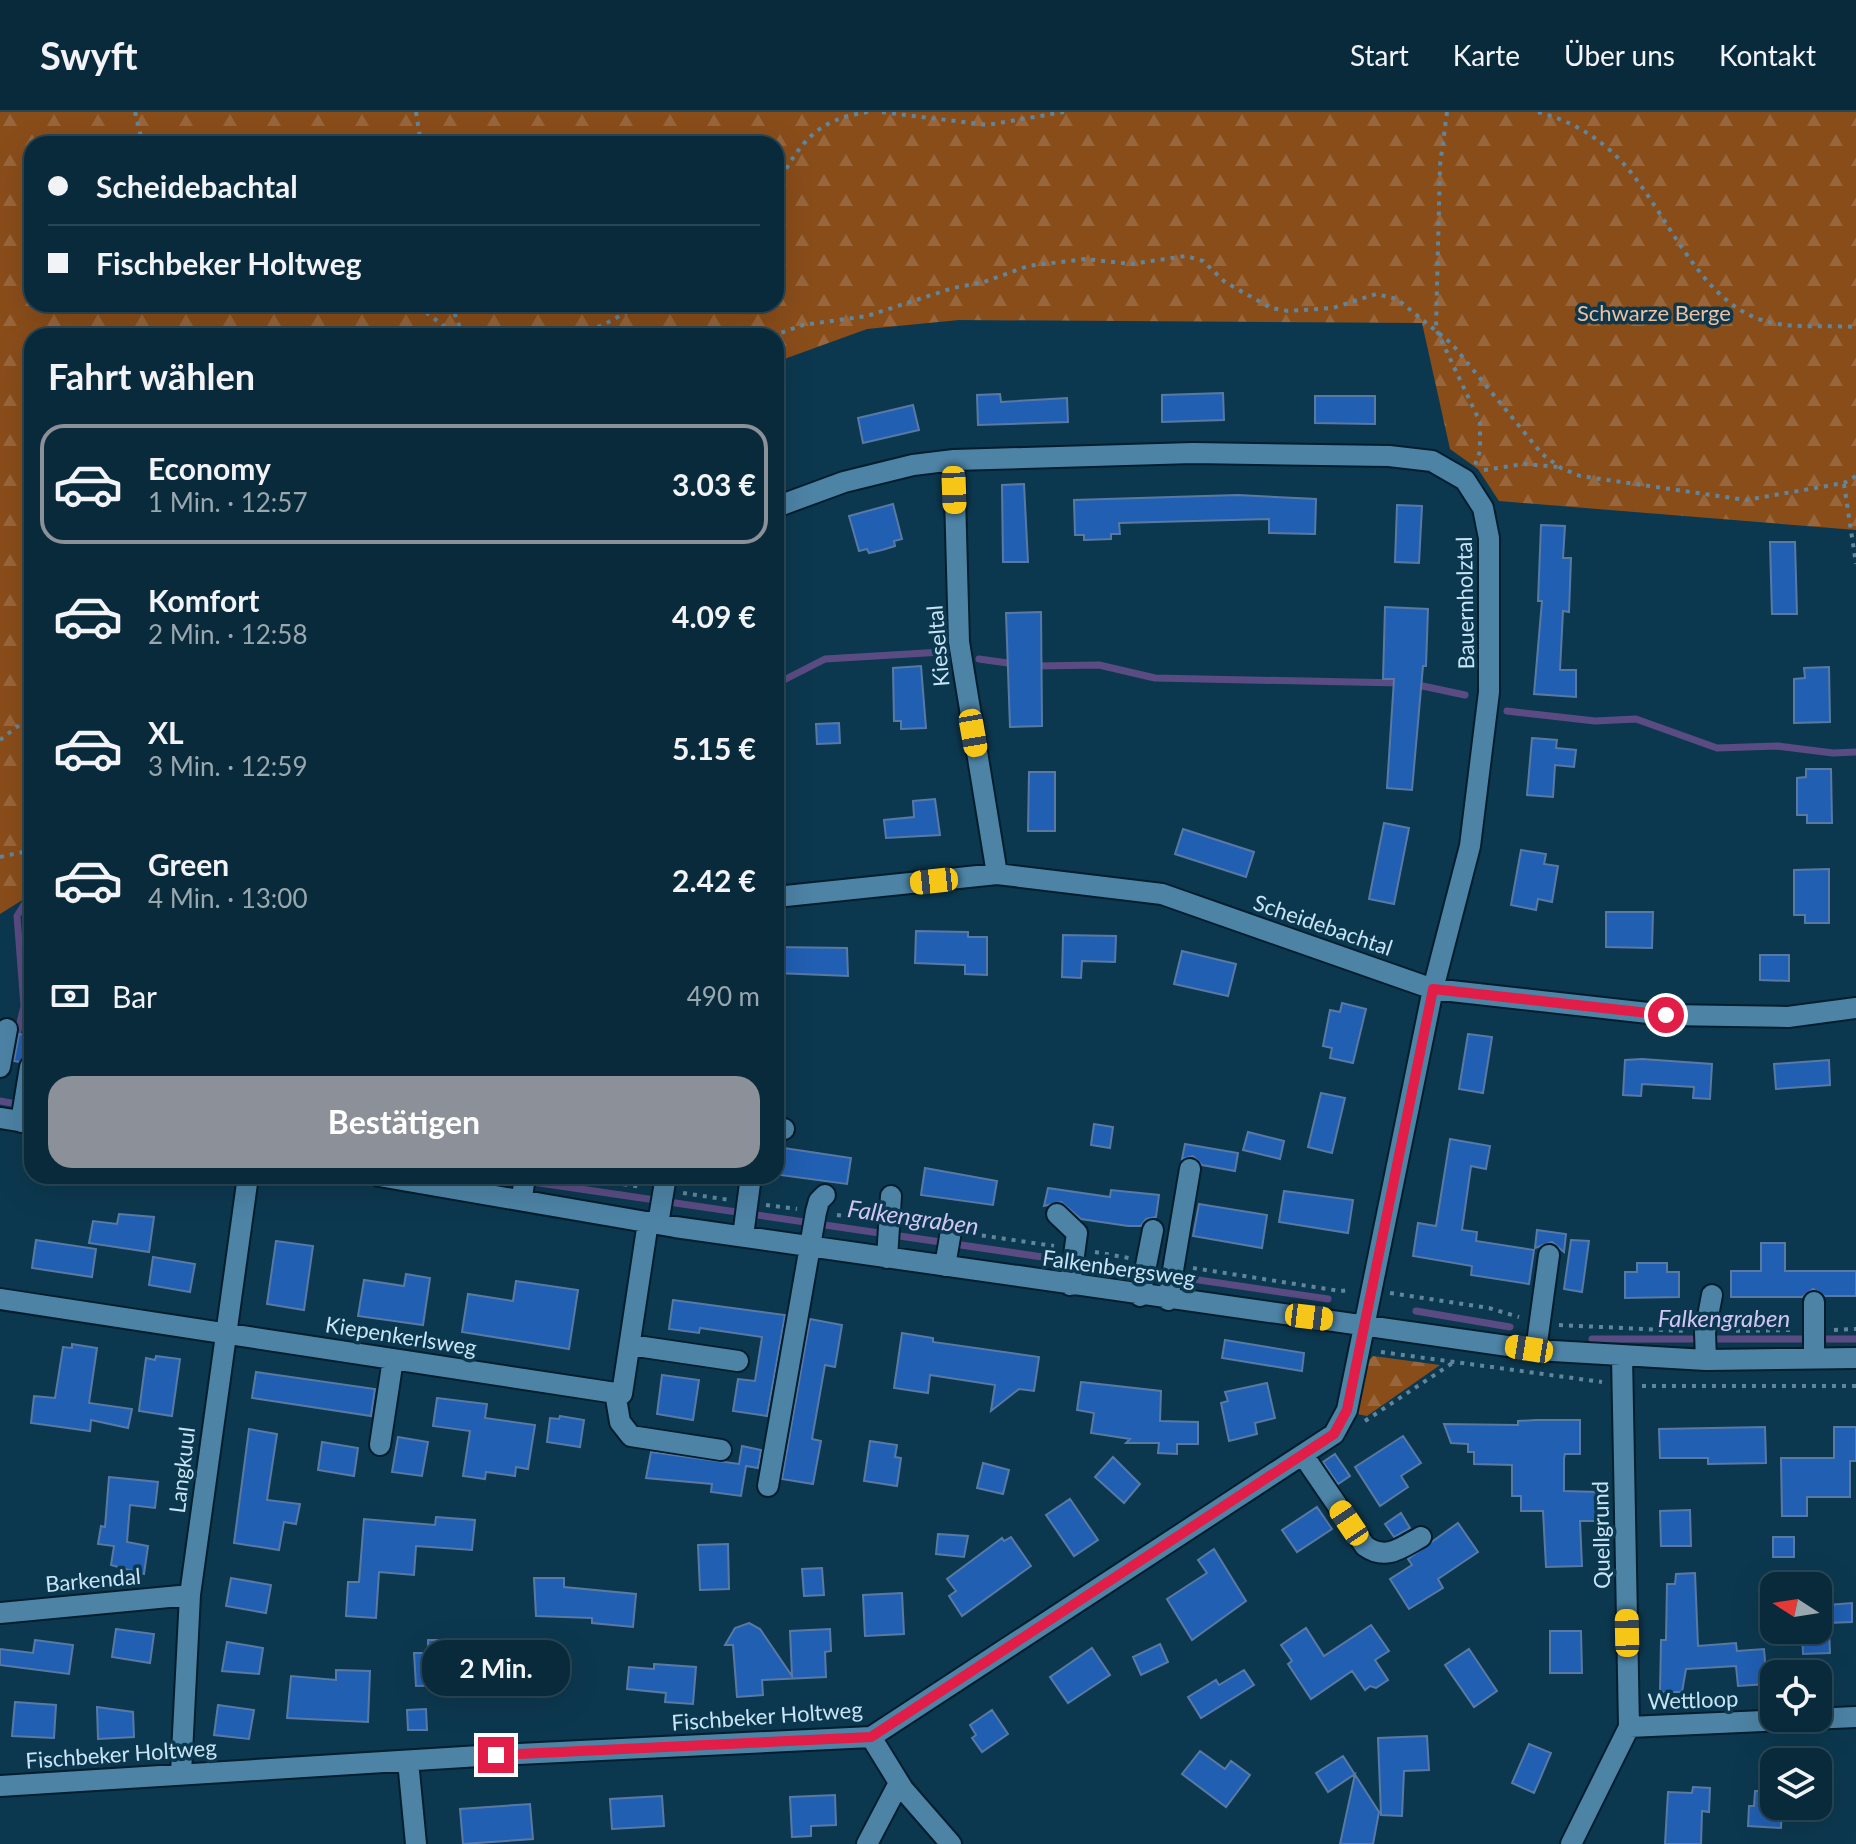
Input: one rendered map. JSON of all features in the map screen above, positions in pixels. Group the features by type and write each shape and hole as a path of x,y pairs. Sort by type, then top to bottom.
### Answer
{"street":[{"name":"Bauernholztal","path":"784,504 844,482 913,465 954,460 1193,453 1389,456 1432,461 1465,480 1476,493 1488,522 1489,692 1470,846 1433,989 1365,1324"},
{"name":"Kieseltal","path":"954,460 959,642 997,874"},
{"name":"Scheidebachtal","path":"784,896 997,874 1162,894 1433,989 1666,1015 1788,1017 1856,1008"},
{"path":"0,1067 7,1029"},
{"path":"0,1118 24,1114"},
{"path":"1171,1279 1190,1169"},
{"name":"Langkuul","path":"181,1773 190,1595 247,1184"},
{"name":"Falkenbergsweg","path":"495,1184 660,1202 746,1216 817,1220 888,1237 1171,1279 1365,1324 1536,1350 1622,1356 1705,1343 1814,1343 1856,1358"},
{"path":"746,1216 750,1184"},
{"path":"888,1237 891,1196"},
{"path":"660,1202 622,1394 615,1392 620,1422 631,1436 721,1450"},
{"path":"1057,1214 1077,1233 1073,1264"},
{"path":"768,1486 817,1220"},
{"path":"1144,1275 1153,1230"},
{"path":"1536,1350 1549,1255"},
{"path":"1705,1343 1712,1295"},
{"name":"Kiepenkerlsweg","path":"0,1299 615,1392"},
{"path":"1814,1302 1814,1343"},
{"path":"1334,1434 1347,1410 1365,1324"},
{"path":"630,1345 738,1361"},
{"name":"Quellgrund","path":"1571,1844 1629,1727 1622,1356"},
{"path":"380,1445 393,1359"},
{"name":"Fischbeker Holtweg","path":"0,1786 181,1773 871,1737 1334,1434"},
{"path":"1303,1455 1365,1546 1375,1553 1386,1554 1421,1537"},
{"name":"Barkendal","path":"0,1613 190,1595"},
{"name":"Wettloop","path":"1629,1727 1856,1717"},
{"path":"871,1737 899,1783 951,1844"},
{"path":"408,1761 416,1844"},
{"path":"867,1844 899,1783"}],"path":[{"path":"135,112 142,136"},
{"path":"416,112 420,136"},
{"path":"784,174 811,133 830,121 869,112"},
{"path":"882,112 987,125 1064,112"},
{"path":"1447,112 1439,180 1436,329 1480,422 1480,451 1473,469 1524,464 1561,468 1606,481 1746,500 1844,483 1856,476"},
{"path":"1538,112 1568,120 1614,153 1707,279 1735,308 1766,322 1856,327"},
{"path":"784,332 803,325 867,316 1028,266 1085,259 1131,264 1177,256 1203,261 1225,282 1271,308 1288,311 1333,308 1376,294 1388,294 1452,344 1511,420 1542,454 1561,468"},
{"path":"426,312 449,328"},
{"path":"594,328 627,312"},
{"path":"1844,483 1856,564"},
{"path":"0,740 24,721"},
{"path":"0,857 24,852"},
{"path":"594,1184 660,1202 746,1216 817,1220 888,1237 1144,1275"},
{"path":"1171,1279 1340,1291 1372,1287 1399,1296 1489,1308 1539,1323 1705,1343 1814,1343 1856,1329"},
{"path":"1334,1434 1349,1431 1454,1362 1474,1340"}],"green space":[{"name":"Schwarze Berge","path":"0,112 1856,112 1856,530 1499,501 1478,469 1450,449 1422,323 959,320 867,329 784,359 784,328 24,328 24,899 0,914"},
{"path":"1373,1356 1440,1365 1367,1416 1357,1414 1369,1360"}],"building":[{"path":"1223,393 1224,420 1162,422 1162,395"},
{"path":"1000,394 1001,402 1067,398 1068,422 978,425 977,395"},
{"path":"1315,396 1375,396 1375,424 1315,423"},
{"path":"913,405 919,430 863,443 858,418"},
{"path":"1024,484 1028,562 1003,562 1002,485"},
{"path":"1238,495 1316,499 1315,534 1269,533 1269,519 1119,523 1120,534 1111,534 1111,539 1084,540 1084,535 1075,535 1074,500"},
{"path":"893,504 902,539 894,541 895,546 882,550 869,553 867,549 859,551 849,516"},
{"path":"1397,505 1422,506 1419,563 1395,562"},
{"path":"1541,525 1565,526 1563,558 1571,558 1569,612 1563,611 1560,670 1576,670 1576,697 1534,694 1542,601 1538,601"},
{"path":"1770,542 1795,542 1797,614 1772,614"},
{"path":"1385,607 1428,609 1426,666 1423,666 1412,790 1387,788 1394,679 1383,679"},
{"path":"1041,612 1042,726 1010,727 1006,613"},
{"path":"921,666 926,728 901,729 901,721 894,721 893,668"},
{"path":"1829,667 1830,722 1794,723 1794,679 1805,678 1804,668"},
{"path":"839,723 840,743 817,744 816,724"},
{"path":"1532,738 1557,740 1556,748 1576,750 1574,767 1555,765 1553,797 1527,795"},
{"path":"1806,769 1831,769 1832,823 1807,823 1807,815 1797,815 1797,778 1806,777"},
{"path":"1029,772 1055,772 1055,831 1028,831"},
{"path":"935,799 940,835 886,838 884,820 914,817 913,801"},
{"path":"1384,823 1409,828 1394,904 1369,899"},
{"path":"1183,829 1254,852 1246,877 1175,854"},
{"path":"1521,850 1546,854 1544,864 1558,866 1552,902 1538,899 1536,910 1511,905"},
{"path":"1829,869 1829,923 1805,923 1805,915 1794,915 1794,870"},
{"path":"1606,912 1653,912 1652,948 1606,947"},
{"path":"916,931 968,932 968,937 987,937 987,975 965,974 965,965 915,963"},
{"path":"1063,935 1116,936 1115,962 1082,961 1081,978 1062,977"},
{"path":"784,947 847,948 848,976 784,973"},
{"path":"1182,951 1236,964 1228,996 1174,984"},
{"path":"1760,955 1789,955 1789,981 1760,980"},
{"path":"1342,1003 1366,1009 1353,1063 1330,1058 1332,1048 1323,1046 1330,1010 1340,1012"},
{"path":"19,1034 24,1035 24,1059 14,1061"},
{"path":"1468,1034 1492,1037 1483,1093 1459,1089"},
{"path":"1625,1060 1712,1064 1710,1099 1693,1098 1694,1087 1642,1084 1641,1096 1623,1095"},
{"path":"1829,1060 1830,1085 1776,1089 1774,1064"},
{"path":"1321,1093 1345,1098 1332,1153 1308,1147"},
{"path":"1094,1124 1113,1127 1110,1148 1091,1145"},
{"path":"1248,1132 1284,1141 1280,1159 1243,1150"},
{"path":"1450,1139 1490,1146 1486,1169 1471,1166 1462,1230 1477,1232 1476,1241 1534,1250 1529,1284 1471,1275 1472,1266 1413,1256 1418,1223 1436,1226"},
{"path":"1185,1144 1238,1153 1235,1171 1202,1165 1193,1156 1182,1159"},
{"path":"784,1148 851,1158 847,1184 784,1176"},
{"path":"925,1168 997,1181 993,1205 921,1195"},
{"path":"1048,1188 1110,1197 1111,1190 1159,1195 1156,1217 1146,1219 1141,1226 1081,1219 1061,1202 1044,1206"},
{"path":"1284,1191 1353,1200 1348,1233 1279,1222"},
{"path":"1199,1204 1267,1215 1262,1248 1193,1236"},
{"path":"119,1214 154,1217 149,1252 89,1243 93,1221 117,1224"},
{"path":"1537,1230 1566,1234 1564,1252 1552,1242 1535,1248"},
{"path":"36,1240 96,1249 92,1277 32,1268"},
{"path":"1571,1240 1589,1241 1582,1292 1564,1289"},
{"path":"276,1241 313,1246 304,1310 267,1304"},
{"path":"1761,1243 1785,1243 1785,1271 1856,1271 1856,1296 1825,1296 1813,1289 1802,1297 1731,1297 1731,1271 1761,1271"},
{"path":"153,1257 195,1264 190,1292 149,1285"},
{"path":"1637,1263 1667,1263 1667,1272 1679,1272 1679,1297 1625,1298 1625,1272 1637,1272"},
{"path":"406,1274 430,1278 423,1325 358,1316 364,1280 404,1286"},
{"path":"516,1281 578,1290 569,1349 462,1332 468,1294 513,1301"},
{"path":"673,1300 785,1315 767,1416 733,1411 738,1379 755,1381 762,1337 700,1328 699,1333 669,1329"},
{"path":"810,1319 842,1325 835,1367 825,1365 812,1439 821,1441 813,1484 782,1479"},
{"path":"902,1333 933,1338 933,1342 1039,1357 1034,1391 1019,1389 991,1411 995,1385 930,1375 928,1393 894,1388"},
{"path":"1225,1340 1304,1353 1302,1371 1222,1358"},
{"path":"72,1344 97,1348 89,1403 132,1409 128,1428 91,1420 90,1431 31,1423 34,1396 55,1398 63,1347 72,1348"},
{"path":"156,1356 180,1359 172,1416 139,1411 146,1358 155,1360"},
{"path":"256,1372 375,1389 371,1416 252,1398"},
{"path":"662,1375 699,1380 693,1420 657,1414"},
{"path":"1081,1382 1161,1391 1160,1421 1198,1422 1198,1444 1177,1444 1177,1454 1158,1453 1159,1443 1126,1443 1130,1439 1091,1433 1094,1413 1077,1410"},
{"path":"1267,1383 1275,1418 1255,1423 1257,1434 1229,1441 1221,1403 1228,1401 1225,1392"},
{"path":"437,1398 487,1404 485,1418 535,1425 528,1469 516,1467 515,1476 486,1472 485,1479 463,1476 470,1431 433,1426"},
{"path":"560,1416 584,1420 580,1447 547,1442 550,1418 559,1419"},
{"path":"1580,1420 1580,1454 1565,1454 1564,1491 1598,1492 1598,1521 1580,1521 1582,1566 1546,1567 1543,1511 1521,1511 1521,1496 1512,1496 1512,1465 1474,1464 1474,1452 1468,1452 1468,1444 1451,1443 1444,1424 1518,1425 1518,1421"},
{"path":"1765,1427 1766,1463 1708,1464 1708,1458 1660,1458 1659,1429"},
{"path":"1834,1427 1856,1427 1856,1461 1850,1461 1850,1497 1807,1497 1807,1516 1782,1516 1781,1458 1834,1458"},
{"path":"249,1429 277,1434 267,1500 300,1504 296,1524 284,1522 279,1550 234,1543"},
{"path":"1403,1436 1421,1463 1401,1476 1408,1487 1380,1506 1355,1467"},
{"path":"398,1437 428,1442 422,1476 392,1472"},
{"path":"870,1441 897,1445 895,1457 901,1458 897,1486 864,1481"},
{"path":"322,1442 358,1448 354,1476 318,1470"},
{"path":"742,1446 761,1450 758,1468 746,1466 741,1496 711,1492 712,1484 646,1478 651,1452 739,1464"},
{"path":"1335,1454 1350,1476 1338,1484 1323,1462"},
{"path":"1113,1457 1140,1484 1124,1503 1095,1477"},
{"path":"983,1463 1009,1470 1003,1494 977,1488"},
{"path":"109,1477 158,1482 155,1508 130,1505 127,1542 148,1546 144,1574 111,1565 114,1546 98,1544 101,1526 105,1527"},
{"path":"1070,1499 1098,1540 1074,1556 1046,1515"},
{"path":"1317,1507 1332,1529 1297,1552 1282,1530"},
{"path":"1690,1510 1691,1546 1661,1546 1660,1511"},
{"path":"1401,1513 1410,1528 1394,1537 1385,1524"},
{"path":"436,1517 475,1520 472,1550 416,1546 414,1575 379,1572 376,1618 346,1616 348,1582 359,1582 364,1519 435,1525"},
{"path":"1458,1523 1478,1552 1438,1579 1443,1588 1409,1609 1390,1579 1412,1565 1408,1559"},
{"path":"938,1534 968,1536 964,1557 936,1554"},
{"path":"1011,1537 1031,1566 962,1616 949,1596 956,1591 947,1579 1002,1538 1004,1541"},
{"path":"1773,1537 1794,1537 1794,1557 1773,1557"},
{"path":"728,1544 729,1589 700,1590 698,1545"},
{"path":"1214,1549 1246,1601 1192,1640 1167,1599 1207,1573 1198,1560"},
{"path":"822,1568 824,1595 804,1596 802,1569"},
{"path":"1695,1573 1698,1646 1736,1643 1737,1651 1764,1649 1765,1660 1760,1660 1760,1684 1738,1686 1736,1666 1686,1669 1682,1692 1660,1692 1661,1640 1666,1640 1667,1584 1675,1584 1676,1574"},
{"path":"231,1578 271,1585 266,1613 226,1606"},
{"path":"534,1578 564,1578 564,1587 636,1594 633,1627 592,1623 592,1618 536,1616"},
{"path":"902,1593 904,1634 865,1636 863,1595"},
{"path":"1852,1603 1852,1622 1832,1623 1832,1605"},
{"path":"749,1623 760,1629 792,1676 790,1631 830,1629 831,1651 825,1652 826,1677 762,1680 763,1695 737,1697 733,1645 725,1645 735,1628"},
{"path":"1371,1625 1389,1651 1375,1660 1388,1680 1376,1688 1370,1686 1365,1690 1352,1671 1311,1699 1288,1664 1292,1661 1281,1645 1306,1628 1324,1656"},
{"path":"116,1629 154,1634 150,1663 112,1657"},
{"path":"1550,1631 1581,1631 1582,1673 1550,1673"},
{"path":"35,1640 73,1645 69,1674 0,1665 0,1649 33,1653"},
{"path":"428,1640 451,1640 453,1685 416,1686 414,1653 428,1653"},
{"path":"227,1642 263,1648 259,1674 222,1671"},
{"path":"1160,1644 1168,1662 1141,1675 1133,1657"},
{"path":"1803,1644 1830,1644 1830,1653 1803,1654"},
{"path":"1092,1648 1110,1675 1068,1703 1050,1677"},
{"path":"1469,1649 1497,1691 1474,1707 1445,1665"},
{"path":"654,1664 696,1667 693,1704 665,1702 666,1693 627,1689 629,1667 654,1669"},
{"path":"336,1670 370,1671 368,1722 287,1718 291,1676 336,1680"},
{"path":"1244,1670 1254,1685 1201,1718 1188,1697 1216,1680 1219,1685"},
{"path":"15,1702 56,1705 54,1738 12,1736"},
{"path":"218,1705 254,1710 249,1739 214,1735"},
{"path":"97,1707 133,1712 134,1737 98,1739"},
{"path":"426,1709 427,1730 408,1730 407,1710"},
{"path":"992,1710 1008,1734 982,1752 972,1738 976,1735 970,1725"},
{"path":"1427,1736 1429,1770 1404,1771 1402,1816 1381,1815 1378,1738"},
{"path":"1529,1744 1551,1753 1534,1793 1512,1783"},
{"path":"1200,1751 1225,1769 1231,1761 1250,1775 1226,1807 1182,1774"},
{"path":"1343,1756 1355,1774 1328,1792 1316,1773"},
{"path":"1355,1774 1379,1812 1373,1844 1340,1844"},
{"path":"1693,1787 1710,1788 1709,1812 1702,1811 1701,1844 1665,1844 1668,1792 1692,1793"},
{"path":"1755,1791 1760,1791 1760,1820 1781,1820 1781,1828 1748,1826 1749,1806 1754,1806"},
{"path":"835,1795 836,1825 811,1826 811,1836 792,1837 790,1797"},
{"path":"662,1796 664,1826 612,1829 610,1799"},
{"path":"530,1804 533,1839 463,1844 460,1809"}],"waterway":[{"path":"784,680 825,659 942,652"},
{"path":"979,659 1015,664"},
{"path":"1035,666 1099,665 1155,678 1401,683"},
{"path":"1413,684 1465,695"},
{"path":"1507,711 1595,721 1636,719 1717,748 1777,746 1833,753 1856,752"},
{"path":"24,905 17,916 24,1006"},
{"path":"12,1056 24,1006"},
{"name":"Falkengraben","path":"0,1101 22,1105"},
{"name":"Falkengraben","path":"546,1184 1328,1299"},
{"name":"Falkengraben","path":"1416,1311 1510,1327"},
{"name":"Falkengraben","path":"1592,1339 1856,1339"}],"route":[{"path":"496,1755 871,1737 1334,1434 1347,1410 1361,1349 1433,989 1666,1015"}]}
